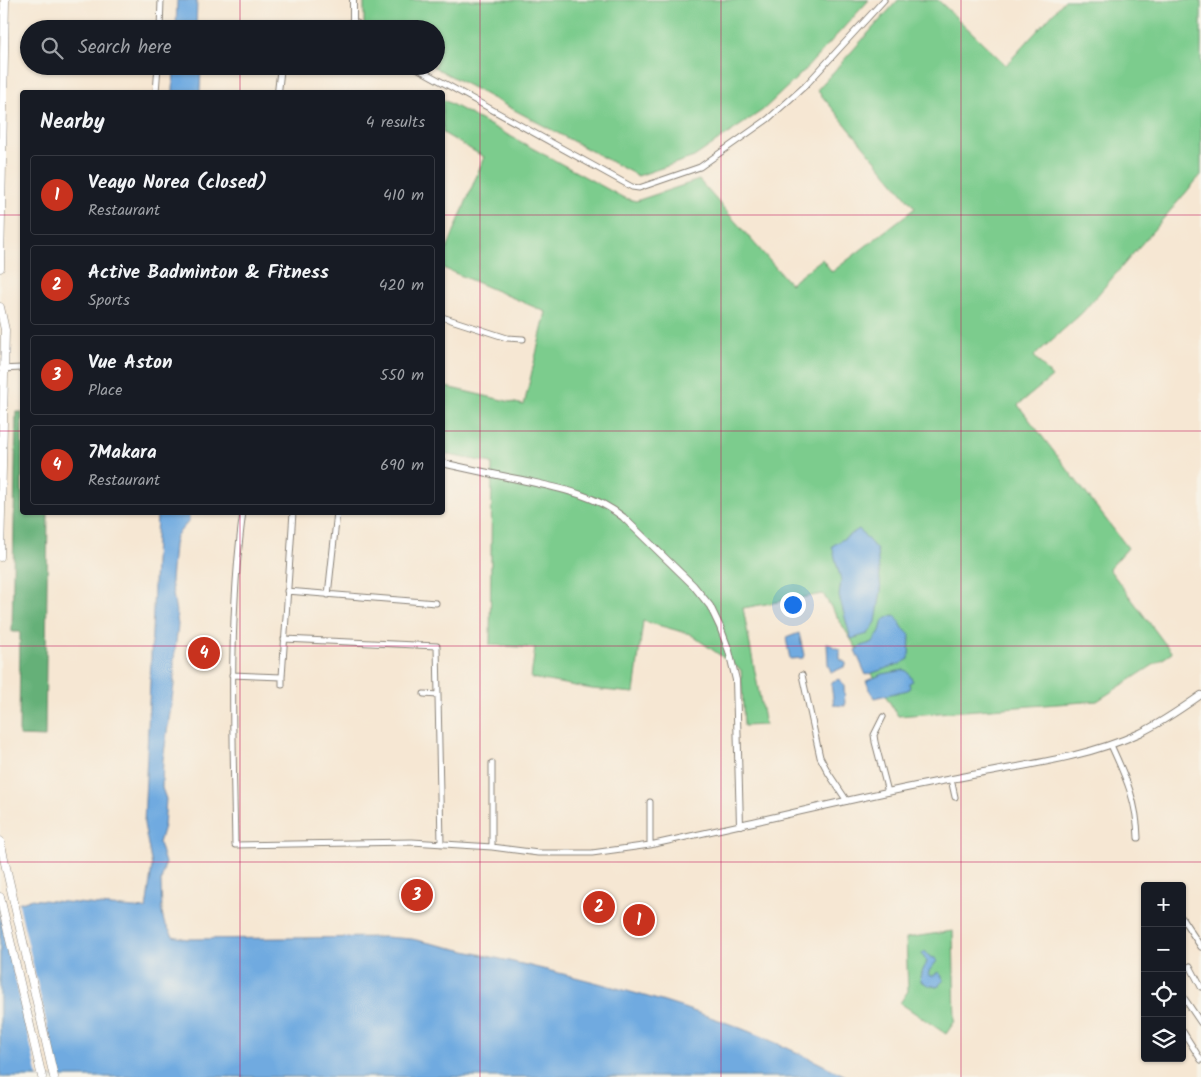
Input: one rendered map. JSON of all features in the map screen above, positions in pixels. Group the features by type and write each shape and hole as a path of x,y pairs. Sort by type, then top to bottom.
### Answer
{"main road":[{"path":"0,268 5,0"},
{"path":"0,307 5,330 2,369 0,557"},
{"path":"0,841 54,1077"},
{"path":"0,897 42,1077"}],"street":[{"path":"160,20 161,0"},
{"path":"352,0 353,20"},
{"path":"429,75 632,187 639,188 700,167 768,120 805,86 884,0"},
{"path":"156,90 157,75"},
{"path":"278,90 280,75"},
{"path":"445,318 507,338 524,338"},
{"path":"2,369 20,368"},
{"path":"445,464 565,490 598,501 610,507 622,517 693,585 710,606 720,627 729,651 736,680 740,825"},
{"path":"242,515 235,578 232,675 235,845 412,842 570,854 610,852 650,845 888,792 1031,765 1111,745 1140,733 1201,695"},
{"path":"282,685 292,515"},
{"path":"328,595 337,515"},
{"path":"287,592 436,603"},
{"path":"284,639 437,646 441,844"},
{"path":"232,675 282,677"},
{"path":"802,675 820,757 828,774 847,801"},
{"path":"424,694 438,695"},
{"path":"882,716 874,735 888,792"},
{"path":"1111,745 1134,800 1138,821 1138,838"},
{"path":"492,763 492,847"},
{"path":"951,779 955,797"},
{"path":"650,802 650,845"},
{"path":"1186,924 1201,948"},
{"path":"1190,966 1201,987"},
{"path":"1186,1001 1201,1024"},
{"path":"1186,1036 1201,1060"}],"green space":[{"path":"364,0 869,0 802,73 763,110 694,157 638,176 445,73 445,20 364,20"},
{"path":"898,0 938,0 1006,65 1065,0 1201,0 1201,175 1082,313 1034,356 1052,377 1018,405 1128,548 1109,569 1172,653 1097,701 898,716 823,594 743,608 765,725 744,726 741,670 690,634 643,621 634,693 592,689 531,678 535,648 490,645 492,463 445,454 445,387 524,405 546,312 445,269 445,254 484,157 445,134 445,101 624,198 636,201 699,180 790,284 822,259 832,272 915,208 817,90"},
{"path":"16,412 20,412 20,515 48,515 45,737 19,736 20,632 12,632"},
{"path":"953,931 955,1021 946,1034 900,1003 908,991 906,938"}],"water":[{"path":"177,0 197,0 196,20 176,20"},
{"path":"174,75 201,75 200,90 173,90"},
{"path":"157,515 189,515 189,521 176,536 174,545 171,581 178,625 174,659 174,685 163,760 162,788 166,799 164,826 159,843 165,863 161,882 162,912 164,922 173,936 187,939 385,937 412,939 565,974 679,1006 750,1032 848,1077 0,1077 0,903 18,903 30,899 146,909 152,866 144,824"},
{"path":"859,529 877,550 881,591 876,622 868,634 851,639 839,596 841,581 832,546"},
{"path":"893,615 896,616 910,635 909,659 900,664 866,675 855,650 873,642 880,631 883,620"},
{"path":"799,633 803,658 790,659 786,638"},
{"path":"827,643 840,650 840,659 846,663 846,666 831,672 828,664"},
{"path":"907,671 913,681 909,683 910,687 908,690 874,698 866,681 883,674"},
{"path":"840,679 844,686 845,706 834,705 831,684 833,681"},
{"path":"925,951 937,961 929,971 929,975 933,976 938,972 944,980 937,987 921,981 920,976 927,962 922,954"}],"pier":[{"path":"18,900 59,1077 38,1077 0,913 5,901"}],"place":[{"name":"7Makara","path":"204,653"},
{"name":"Vue Aston","path":"417,895"},
{"name":"Active Badminton & Fitness","path":"599,907"},
{"name":"Veayo Norea (closed)","path":"639,920"}]}
